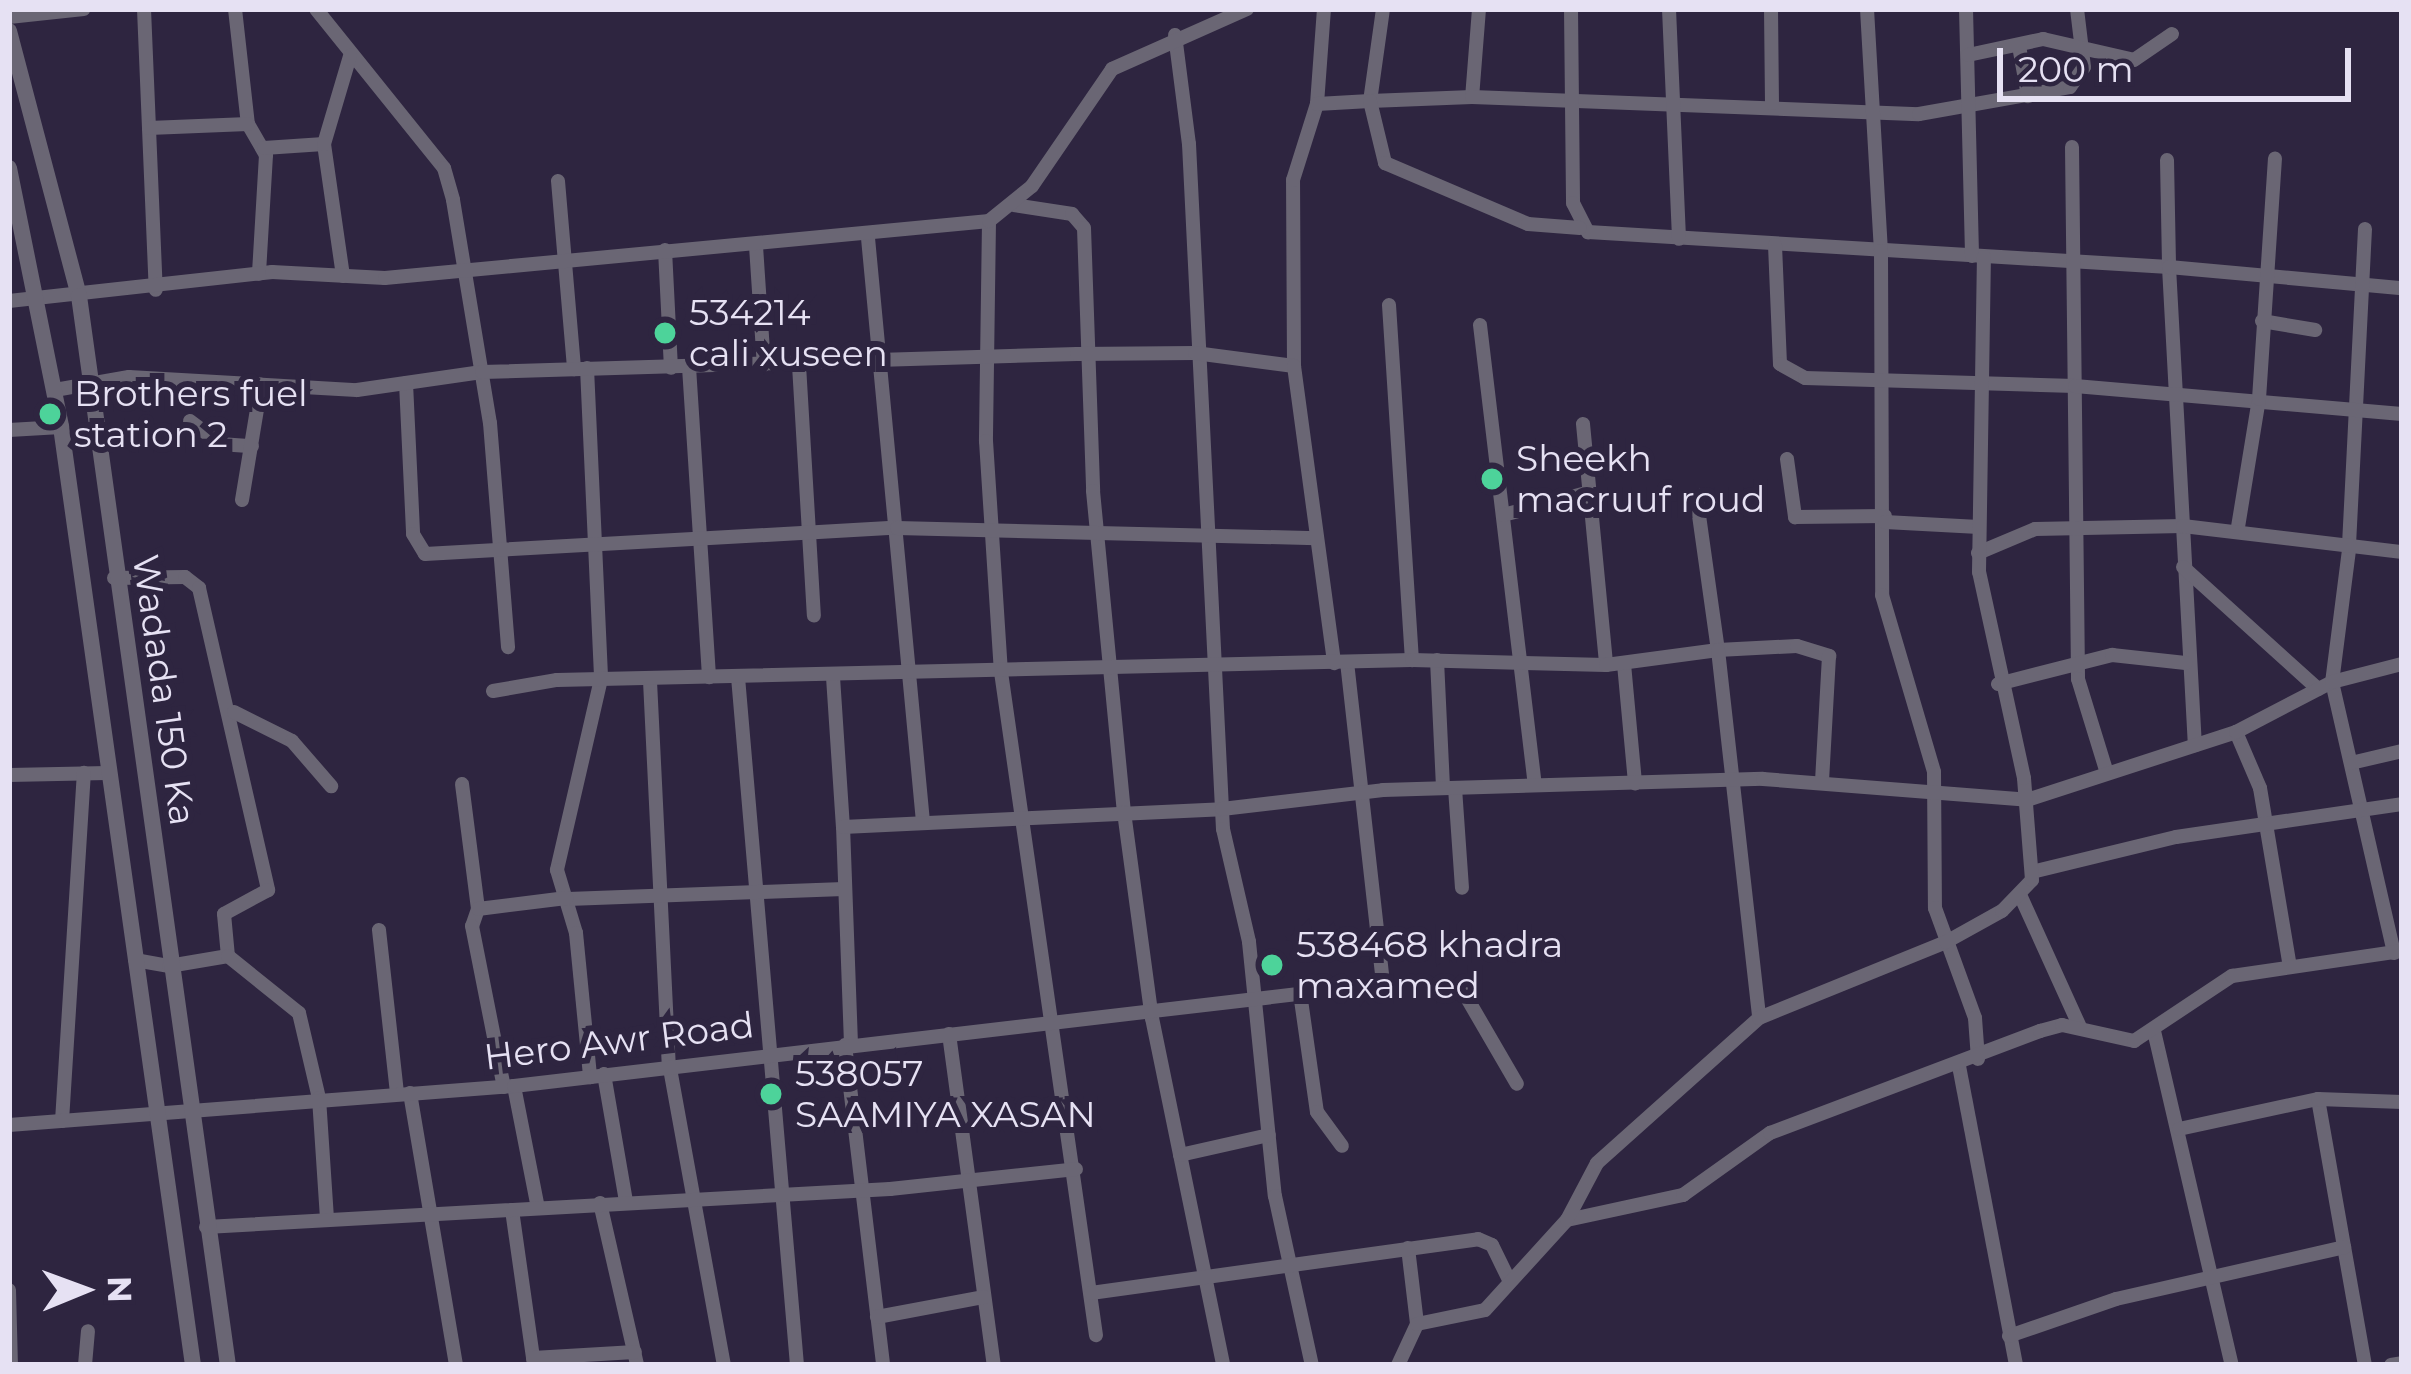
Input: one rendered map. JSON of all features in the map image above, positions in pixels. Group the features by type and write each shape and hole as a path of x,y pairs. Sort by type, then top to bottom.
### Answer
{"street":[{"path":"9,17 84,9"},
{"path":"144,9 156,290"},
{"path":"235,9 248,124 264,148 259,274"},
{"path":"316,9 443,168 482,371 508,647"},
{"path":"9,301 156,290 259,274 343,276 465,270 665,250 868,238 988,221 1014,205 1112,69 1175,35 1247,9"},
{"path":"1324,9 1317,104 1294,165 1294,367 1317,538 1361,792 1383,983"},
{"path":"1383,9 1370,101 1384,163 1528,224 1679,239 2264,270 2402,288"},
{"path":"1472,97 1478,9"},
{"path":"1571,9 1580,228"},
{"path":"1669,9 1679,239"},
{"path":"1771,9 1772,103"},
{"path":"1867,9 1881,251 1882,595 1936,795 1935,908 1975,1018 1978,1059"},
{"path":"1418,1324 1485,1310 1567,1220 1597,1163 1759,1018 1946,942 2021,897 2032,872 2027,800 1998,685 1978,553 1982,385 1966,9"},
{"path":"1317,104 1472,97 1575,103 1772,103 1875,111 1973,103 2028,96 2075,83 2084,45 2077,9"},
{"name":"Wadada 150 Ka","path":"9,31 79,296 114,578 228,1365"},
{"path":"1968,55 2019,46 2084,45 2134,60 2172,34"},
{"path":"1175,35 1189,144 1202,535 1222,808 1255,1002 1289,1262 1312,1365"},
{"path":"2019,46 2028,96"},
{"path":"343,276 324,144 350,56"},
{"path":"149,128 248,124"},
{"path":"264,148 324,144"},
{"path":"2072,147 2078,662 2107,773"},
{"path":"2238,526 2259,399 2275,159"},
{"path":"2167,160 2186,663 2194,745"},
{"name":"Wadada 150 Ka","path":"9,168 39,298 61,427 194,1365"},
{"path":"558,181 600,546 601,679 559,860 597,1076 626,1201"},
{"path":"1014,205 1080,219 1096,535 1124,812 1153,1018 1223,1365"},
{"path":"988,221 991,532 1001,672 1056,1024 1096,1335"},
{"path":"1567,1220 1683,1195 1769,1133 1978,1059 2040,1031 2080,1027 2122,1041 2154,1031 2232,976 2398,952 2351,764 2325,686 2349,550 2365,229"},
{"path":"868,238 913,676 923,822"},
{"path":"757,245 764,365"},
{"path":"1775,245 1780,364 1805,378 1884,384 2075,386 2402,414"},
{"path":"665,250 671,368"},
{"path":"1389,305 1412,660"},
{"path":"2262,321 2315,330"},
{"path":"1480,325 1525,665 1535,785"},
{"path":"55,390 129,377 261,385 406,382 482,371 1084,354 1195,353 1294,367"},
{"path":"799,365 804,534 814,616"},
{"path":"688,367 695,541 709,677"},
{"path":"406,382 418,551 896,529 1317,538"},
{"path":"242,500 261,385"},
{"path":"190,421 220,444 252,446"},
{"path":"1583,424 1606,665"},
{"path":"9,430 61,427"},
{"path":"1787,459 1795,517 1979,527"},
{"path":"1503,514 1590,492"},
{"path":"1696,494 1759,1018"},
{"path":"1978,553 2035,529 2183,526 2238,526 2349,550 2402,552"},
{"path":"2183,567 2325,686"},
{"path":"114,578 195,582 234,712 268,890 224,914 228,956 299,1013 320,1098 327,1218"},
{"path":"493,691 601,679 1210,670 1412,660 1606,665 1718,650 1798,646 1829,656 1822,782"},
{"path":"1998,685 2078,662 2147,652 2186,663"},
{"path":"1437,660 1462,888"},
{"path":"1624,664 1635,782"},
{"path":"843,827 1222,808 1361,792 1635,782 1822,782 2027,800 2236,732 2325,686 2402,664"},
{"path":"738,676 765,1052 786,1193 797,1365"},
{"path":"833,677 843,827 848,1045 883,1365"},
{"path":"650,681 669,1063 724,1365"},
{"path":"234,712 292,741 332,786"},
{"path":"2236,732 2266,822 2290,967"},
{"path":"2351,764 2402,751"},
{"path":"62,1121 84,773"},
{"path":"9,776 107,773"},
{"path":"463,784 478,909 472,926 538,1208"},
{"path":"2032,872 2266,822 2402,804"},
{"path":"478,909 567,898 844,889"},
{"path":"2021,897 2080,1027"},
{"path":"379,930 404,1093 431,1214 456,1365"},
{"path":"135,960 169,966 228,956"},
{"name":"Hero Awr Road","path":"9,1125 509,1087 765,1052 1153,1018 1301,1000 1383,983 1460,986 1517,1084"},
{"path":"1301,1000 1317,1112 1342,1147"},
{"path":"2154,1031 2232,1365"},
{"path":"949,1034 994,1365"},
{"path":"1959,1066 2016,1365"},
{"path":"2179,1129 2318,1099 2402,1102"},
{"path":"2318,1099 2365,1365"},
{"path":"1180,1155 1269,1135"},
{"path":"206,1226 867,1190 1076,1168"},
{"path":"512,1210 533,1361 636,1359 600,1203"},
{"path":"1091,1293 1204,1271 1478,1239 1492,1245 1509,1280"},
{"path":"2008,1336 2211,1276 2344,1246"},
{"path":"1398,1365 1418,1324 1408,1248"},
{"path":"9,1290 11,1365"},
{"path":"878,1317 984,1297"},
{"path":"86,1365 88,1331"},
{"path":"2391,1365 2402,1363"}],"place":[{"name":"534214 cali xuseen","path":"665,333"},
{"name":"Brothers fuel station 2","path":"50,414"},
{"name":"Sheekh macruuf roud","path":"1492,479"},
{"name":"538468 khadra maxamed","path":"1272,965"},
{"name":"538057 SAAMIYA XASAN","path":"771,1094"}]}
